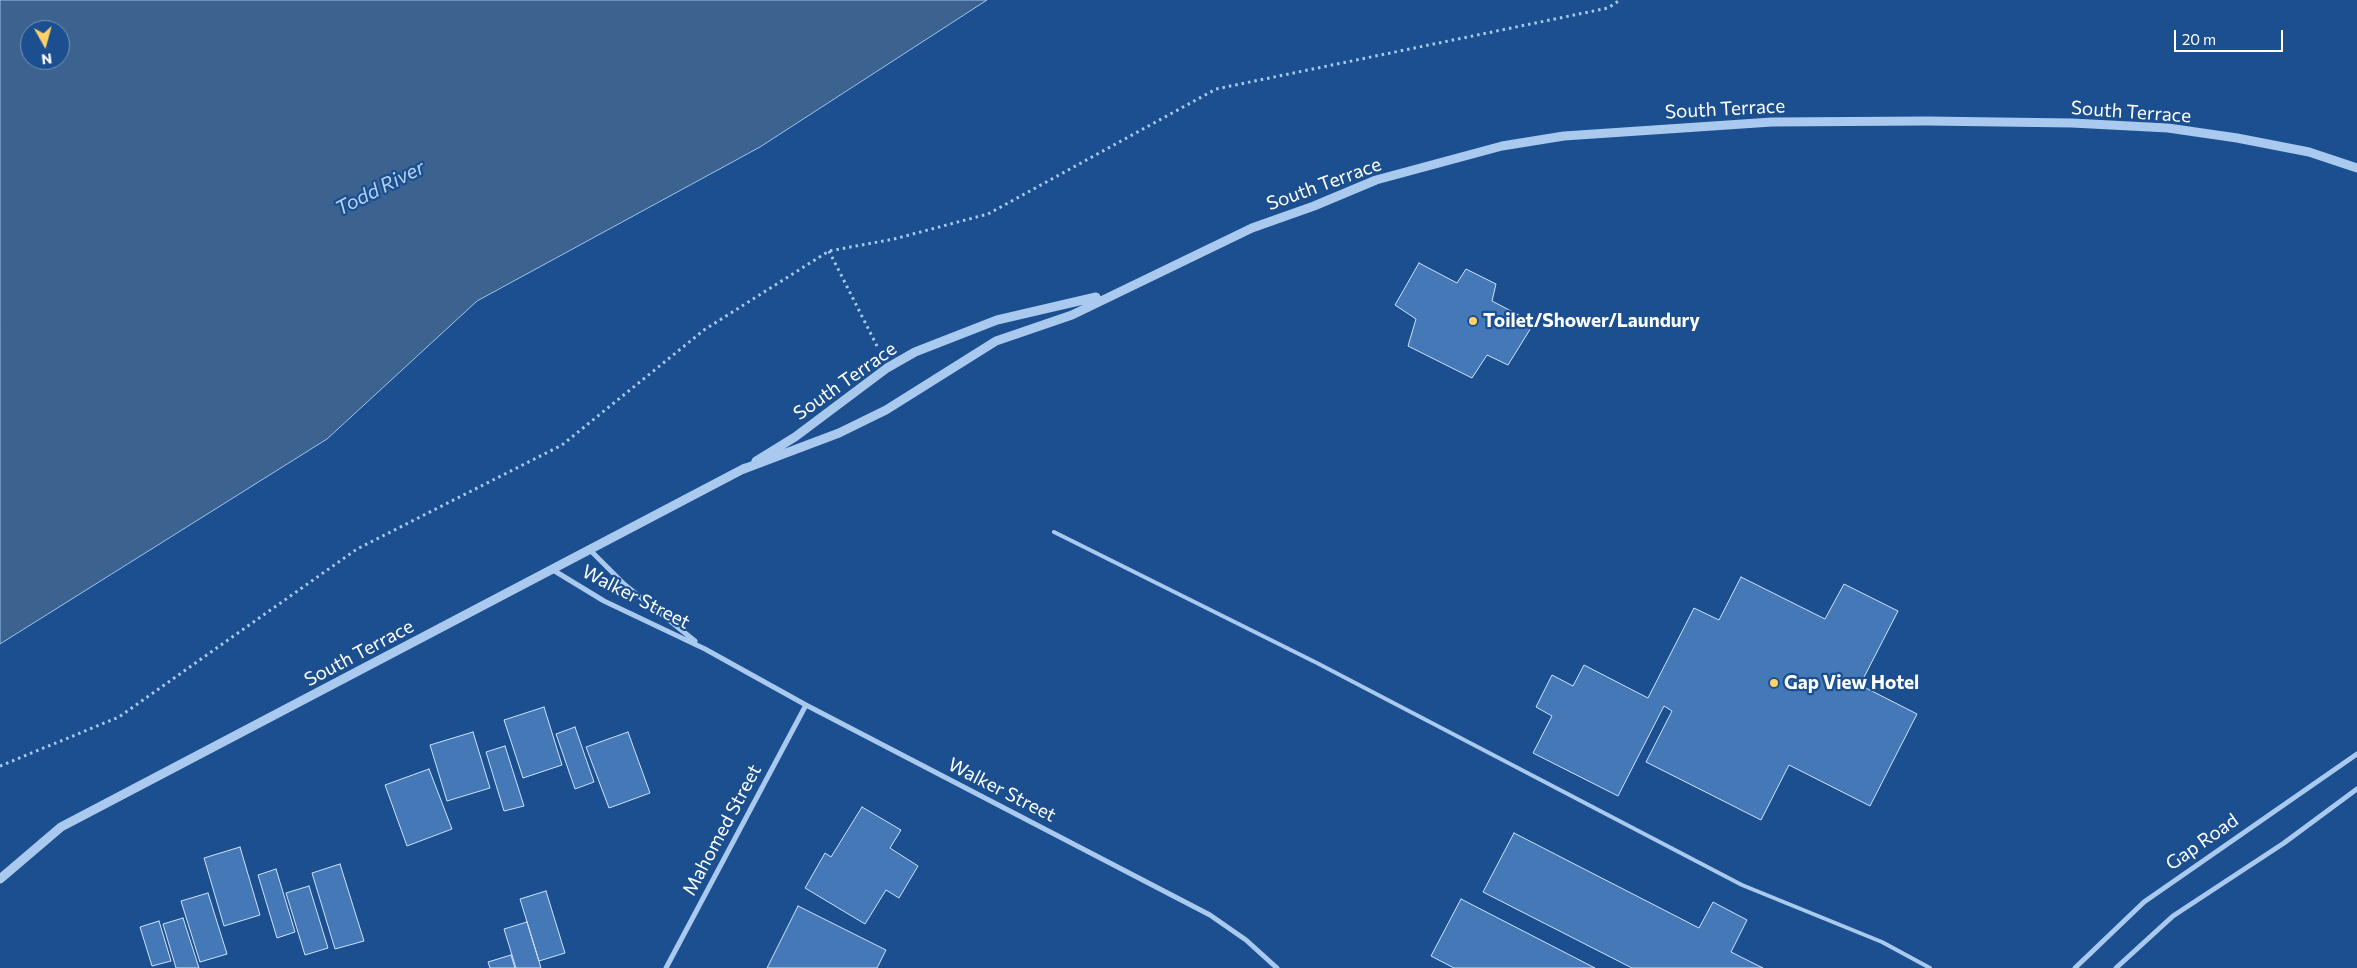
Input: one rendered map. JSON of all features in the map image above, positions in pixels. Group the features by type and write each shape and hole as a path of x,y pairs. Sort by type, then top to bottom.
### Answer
{"street":[{"name":"South Terrace","path":"742,470 839,433 907,398 996,341 1072,315 1118,291 1252,228 1314,206 1376,180 1502,146 1564,136 1772,122 1927,121 2072,123 2168,128 2237,138 2309,152 2357,168"},
{"name":"South Terrace","path":"0,879 61,828 742,470 795,437 887,368 916,352 973,328 1118,291"},
{"name":"Walker Street","path":"590,550 631,591 672,626 705,649"},
{"name":"Walker Street","path":"554,570 604,601 705,649 806,705 1210,915 1246,940 1277,968"},
{"name":"Mahomed Street","path":"666,968 806,705"},
{"name":"Gap Road","path":"2075,968 2144,902 2357,754"},
{"path":"2116,968 2173,916 2284,843 2357,789"}],"lane":[{"path":"1054,532 1317,663 1742,885 1882,942 1930,968"}],"path":[{"path":"0,766 119,717 357,549 562,445 704,330 829,251 894,239 988,214 1216,89 1608,8 1620,0"},
{"path":"829,251 887,368"}],"water":[{"name":"Todd River","path":"0,0 987,0 760,147 477,301 327,439 0,644"}],"building":[{"name":"Toilet/Shower/Laundury","path":"1419,263 1457,283 1466,269 1496,284 1492,301 1534,323 1508,365 1487,355 1472,378 1408,346 1416,319 1395,305"},
{"path":"1741,577 1825,619 1844,584 1898,611 1860,685 1917,714 1870,806 1789,765 1761,820 1646,762 1672,711 1664,706 1618,796 1533,753 1552,716 1536,707 1552,675 1573,686 1584,665 1648,698 1694,608 1719,620"},
{"path":"544,707 562,765 523,778 504,720"},
{"path":"575,727 594,782 575,789 556,734"},
{"path":"473,732 490,788 447,801 430,745"},
{"path":"628,732 650,793 609,808 586,747"},
{"path":"505,746 524,806 504,811 486,752"},
{"path":"429,769 452,829 407,846 385,785"},
{"path":"862,807 901,830 890,848 918,866 899,898 886,890 865,924 805,888 825,853 831,857"},
{"path":"1514,833 1699,928 1713,902 1747,920 1731,952 1763,968 1632,968 1483,892"},
{"path":"240,847 260,915 224,926 204,858"},
{"path":"340,864 364,941 335,949 312,873"},
{"path":"276,869 295,932 277,938 258,875"},
{"path":"309,886 328,948 305,955 286,893"},
{"path":"546,891 565,953 539,961 520,899"},
{"path":"208,893 227,954 200,962 181,901"},
{"path":"1461,899 1595,968 1454,968 1431,956"},
{"path":"798,906 886,950 877,968 767,968"},
{"path":"183,918 199,968 176,968 163,924"},
{"path":"159,921 171,961 152,966 140,927"},
{"path":"527,922 541,968 516,968 504,929"},
{"path":"511,955 515,968 490,968 488,962"}],"place":[{"name":"Toilet/Shower/Laundury","path":"1473,321"},
{"name":"Gap View Hotel","path":"1774,683"}]}
